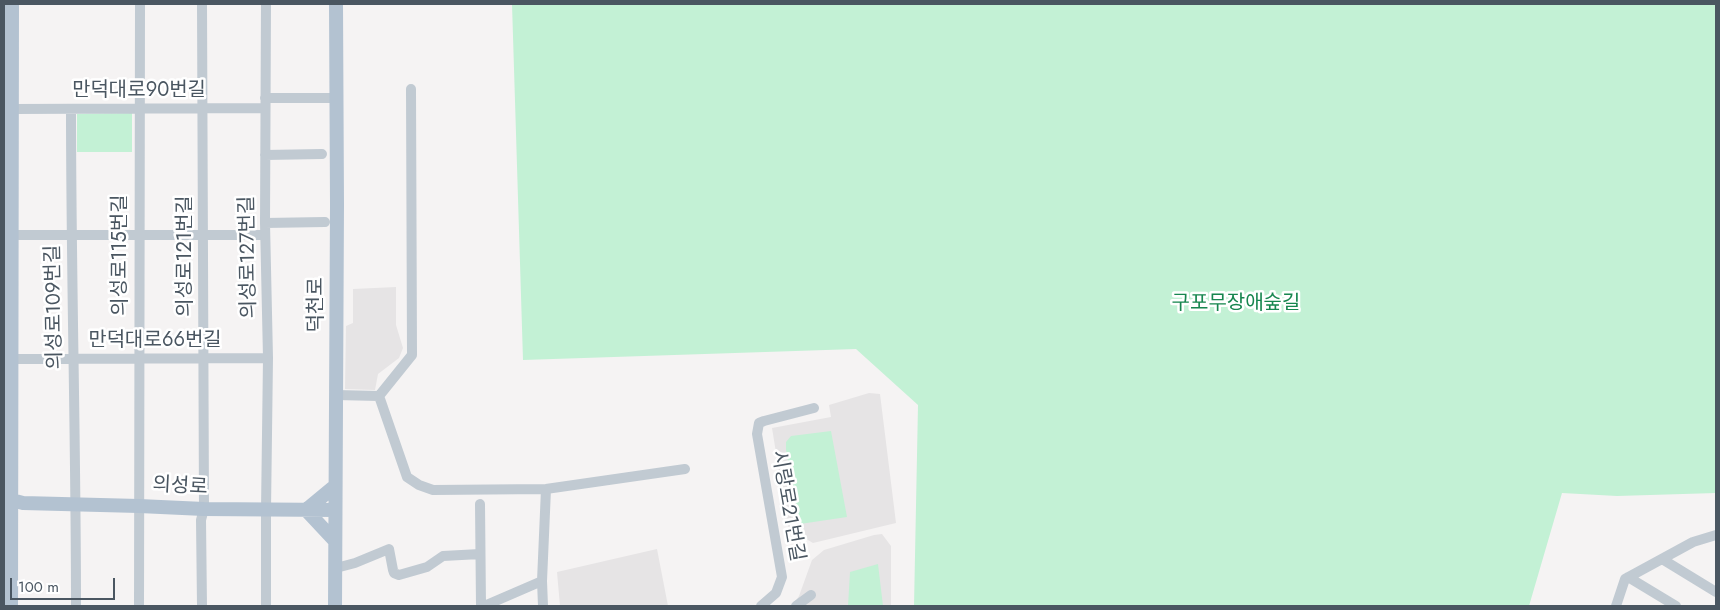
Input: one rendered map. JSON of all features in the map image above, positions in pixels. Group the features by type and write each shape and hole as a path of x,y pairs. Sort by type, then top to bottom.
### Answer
{"main road":[{"name":"덕천로","path":"335,606 336,4"},
{"path":"11,6 11,606"},
{"path":"335,486 306,510 335,541"},
{"name":"의성로","path":"11,503 204,509 335,510"}],"street":[{"name":"의성로115번길","path":"139,606 138,235 140,4"},
{"name":"의성로121번길","path":"202,4 204,358 204,509 201,520 202,606"},
{"name":"의성로127번길","path":"266,4 265,235 268,358 266,606"},
{"path":"379,396 412,355 411,89"},
{"name":"만덕대로90번길","path":"12,109 202,108 337,98"},
{"name":"의성로109번길","path":"71,109 76,606"},
{"path":"265,155 322,154"},
{"path":"265,223 325,222"},
{"path":"12,234 265,235"},
{"name":"만덕대로66번길","path":"11,359 268,358"},
{"path":"336,395 379,396"},
{"path":"379,396 407,477 419,486 433,490 546,489 685,469"},
{"name":"시랑로21번길","path":"761,606 776,592 782,577 757,434 759,423 814,408"},
{"path":"543,606 542,581 546,489"},
{"path":"480,504 482,606 542,581"},
{"path":"1616,606 1625,579 1694,542 1716,535"},
{"path":"336,568 355,563 389,549 394,573 398,575 427,567 443,556 480,554"},
{"path":"1662,559 1716,592"},
{"path":"1628,577 1676,606"},
{"path":"796,606 811,595"}],"shaded area":[{"path":"396,287 396,325 403,348 399,358 378,374 375,390 345,389 346,326 353,323 353,289"},
{"path":"869,393 880,394 896,523 813,543 794,532 788,526 772,428 831,417 829,405"},
{"path":"882,534 891,546 891,606 792,606 799,596 812,560 824,550"},
{"path":"657,549 668,606 560,606 557,572"}],"green space":[{"name":"구포무장애숲길","path":"512,4 1716,4 1716,493 1617,496 1562,493 1529,606 914,606 918,405 856,349 523,360"},
{"path":"132,113 132,152 77,152 77,114"},
{"path":"831,431 847,517 800,524 786,442 791,436"},
{"path":"878,564 883,606 848,606 850,572"}]}
